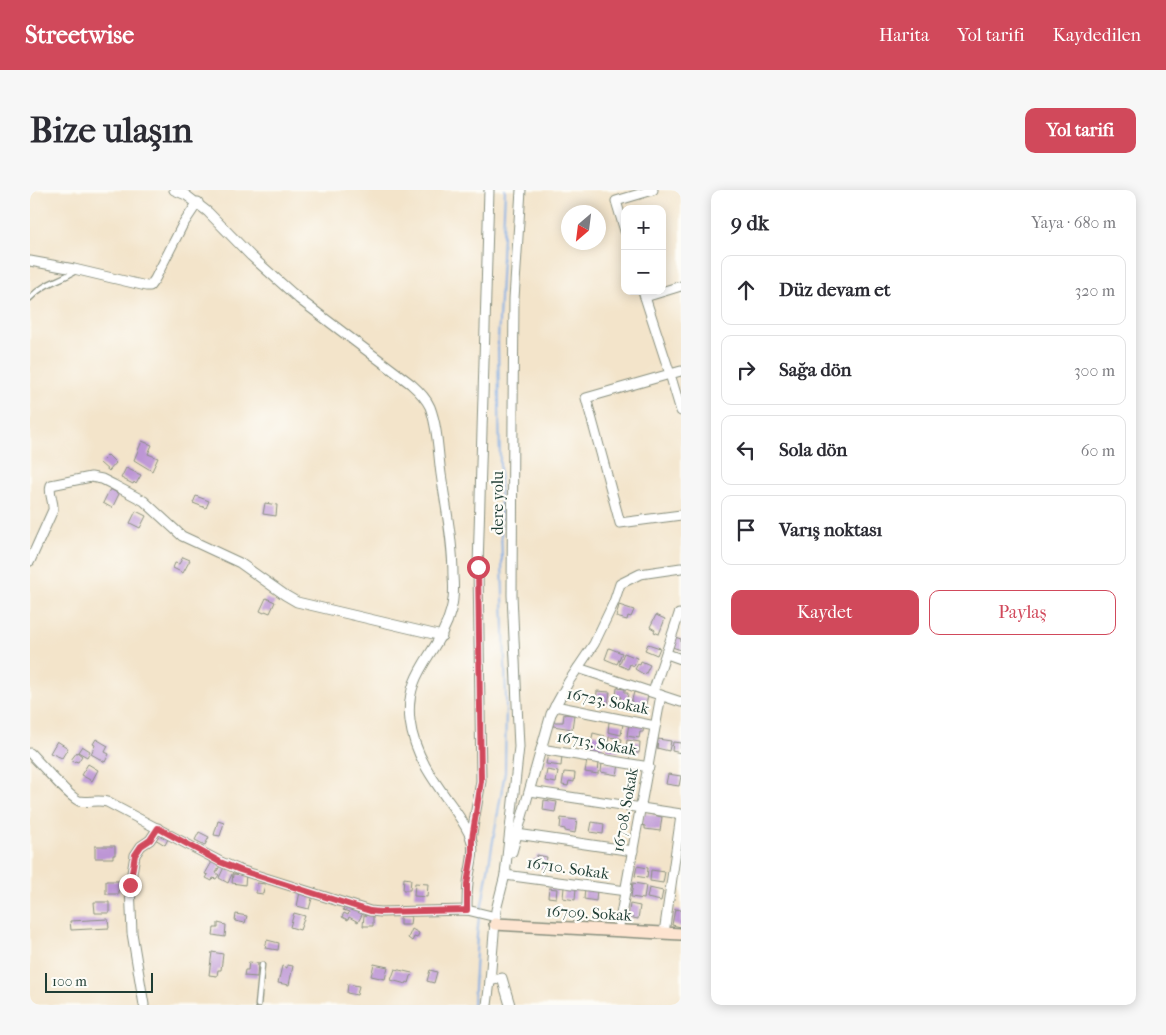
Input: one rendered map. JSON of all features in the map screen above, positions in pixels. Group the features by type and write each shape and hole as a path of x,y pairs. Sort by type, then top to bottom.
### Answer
{"street":[{"path":"174,190 198,202 284,286 411,384 426,400 433,416 452,549 454,598 442,636 425,660 414,682 410,706 410,721 419,754 428,772 472,839"},
{"path":"470,911 467,884 481,781 478,567 489,190"},
{"name":"dere yolu","path":"505,875 519,747 512,595 514,299 521,190"},
{"path":"621,218 616,201 653,190"},
{"path":"30,262 150,286 185,221 198,202"},
{"path":"666,289 681,286"},
{"path":"644,295 681,411"},
{"path":"681,371 586,398 620,523 681,515"},
{"path":"30,561 53,510 54,501 50,489 51,485 91,477 102,479 144,501 182,536 240,563 297,602 442,636"},
{"path":"487,1005 498,900 547,725 555,706 594,644 620,584 640,574 681,568"},
{"name":"16708. Sokak","path":"618,931 655,726 657,693 666,654 679,614"},
{"path":"666,654 681,659"},
{"path":"578,668 681,702"},
{"name":"16723. Sokak","path":"555,706 655,726"},
{"name":"16713. Sokak","path":"541,749 648,767"},
{"path":"30,753 76,799 107,802 220,862 370,911 470,911 485,915 495,921"},
{"path":"530,791 681,815 664,933"},
{"path":"144,1005 132,933 130,885 135,855 141,846 150,840 158,828"},
{"path":"517,834 633,851"},
{"name":"16710. Sokak","path":"505,875 626,891"},
{"name":"16709. Sokak","path":"495,921 681,934"},
{"path":"490,982 502,978 510,1005"}],"lane":[{"path":"30,298 39,288 77,270"},
{"path":"258,1005 262,965"}],"building":[{"path":"142,441 152,445 148,454 158,458 152,471 134,460"},
{"path":"108,455 116,463 109,471 100,463"},
{"path":"126,468 141,475 136,484 121,478"},
{"path":"110,489 119,494 112,508 103,503"},
{"path":"196,496 209,501 206,508 193,503"},
{"path":"265,503 277,505 276,516 263,514"},
{"path":"136,511 146,516 140,528 130,523"},
{"path":"183,557 190,560 183,573 173,568 175,563 179,564"},
{"path":"266,598 275,602 270,613 260,611"},
{"path":"619,605 634,610 631,617 628,616 627,620 616,617"},
{"path":"656,615 665,619 659,634 650,627"},
{"path":"675,637 681,639 681,650 672,647"},
{"path":"648,644 660,648 657,655 645,650"},
{"path":"609,648 622,653 617,664 605,659"},
{"path":"624,653 637,658 634,666 630,664 628,669 619,665"},
{"path":"641,661 650,665 645,675 635,669 638,664 640,665"},
{"path":"617,688 625,689 625,693 628,693 626,707 614,705 615,700 620,701 621,697 616,696"},
{"path":"597,691 610,692 608,704 596,702"},
{"path":"634,692 648,696 645,707 631,703"},
{"path":"564,714 574,715 572,729 553,726 553,722 563,722"},
{"path":"609,722 623,724 621,735 608,732"},
{"path":"629,723 644,725 643,732 640,732 639,738 627,736"},
{"path":"593,733 605,736 602,750 590,748"},
{"path":"609,737 622,739 619,752 607,750"},
{"path":"96,739 108,746 105,752 109,754 105,762 91,754"},
{"path":"658,739 671,741 669,751 657,748"},
{"path":"627,740 640,742 639,753 625,753"},
{"path":"57,741 68,748 62,758 50,753"},
{"path":"673,742 681,743 681,753 672,751"},
{"path":"82,746 90,751 87,757 78,752"},
{"path":"77,752 82,756 78,762 74,762 71,760"},
{"path":"548,754 562,756 561,766 546,764"},
{"path":"587,760 599,762 598,774 585,772"},
{"path":"602,763 619,765 617,775 601,772"},
{"path":"88,764 98,770 92,781 81,775"},
{"path":"547,770 558,772 556,783 545,781"},
{"path":"564,772 575,773 574,782 569,781 568,786 562,785"},
{"path":"668,774 681,776 679,786 666,784"},
{"path":"544,800 557,802 555,812 543,810"},
{"path":"644,813 662,817 660,831 645,829 645,826 642,825"},
{"path":"561,818 577,820 575,833 560,828"},
{"path":"218,821 224,823 220,836 214,835"},
{"path":"592,822 604,824 603,834 590,832"},
{"path":"158,832 169,837 165,845 155,839"},
{"path":"199,832 209,837 205,845 195,840"},
{"path":"95,846 115,846 115,855 113,855 113,858 95,858"},
{"path":"537,855 547,857 545,869 532,866 533,859 536,859"},
{"path":"213,860 221,864 216,873 219,875 216,879 213,878 212,881 206,878 208,875 205,874"},
{"path":"637,866 648,868 647,878 635,876"},
{"path":"224,867 233,872 228,883 219,878"},
{"path":"651,870 665,872 663,883 650,881"},
{"path":"233,874 246,875 245,885 232,883"},
{"path":"404,878 411,879 410,890 403,890"},
{"path":"106,881 119,881 119,894 106,894"},
{"path":"257,883 265,884 263,894 256,893"},
{"path":"415,883 428,884 427,897 414,896"},
{"path":"633,883 646,885 644,899 631,897"},
{"path":"564,887 576,888 575,900 563,898"},
{"path":"549,888 557,889 556,898 548,897"},
{"path":"585,888 597,889 596,901 584,899"},
{"path":"649,888 663,891 661,901 647,898"},
{"path":"300,892 313,895 309,909 297,906"},
{"path":"94,902 109,902 109,913 95,913"},
{"path":"630,904 640,906 638,919 628,917"},
{"path":"346,905 363,913 358,922 349,917 348,920 342,917 344,913 348,915 349,912 343,910"},
{"path":"675,909 681,910 681,927 672,925"},
{"path":"294,913 305,916 300,930 290,927"},
{"path":"236,914 247,916 245,923 235,921"},
{"path":"364,915 373,916 373,926 363,926"},
{"path":"400,915 411,916 410,925 400,925"},
{"path":"108,919 109,928 71,930 70,921"},
{"path":"218,923 226,925 225,937 213,935 214,928 218,928"},
{"path":"412,929 419,933 417,938 414,937 412,941 408,938"},
{"path":"267,940 279,943 278,950 265,948"},
{"path":"212,952 223,954 221,970 218,970 217,976 209,975"},
{"path":"249,962 258,963 257,977 244,976 245,970 248,970"},
{"path":"374,964 388,967 385,979 371,976"},
{"path":"287,965 293,966 289,985 278,983 282,966 287,968"},
{"path":"395,969 412,973 409,983 391,980"},
{"path":"430,970 437,972 434,983 427,981"},
{"path":"348,984 359,986 357,995 347,993"}],"waterway":[{"path":"481,910 505,772 506,699 498,342 505,190"},
{"path":"473,1005 479,917"}],"route":[{"path":"130,885 135,855 141,846 150,840 158,828 220,862 240,870 370,911 467,910 467,884 481,781 478,567"}]}
